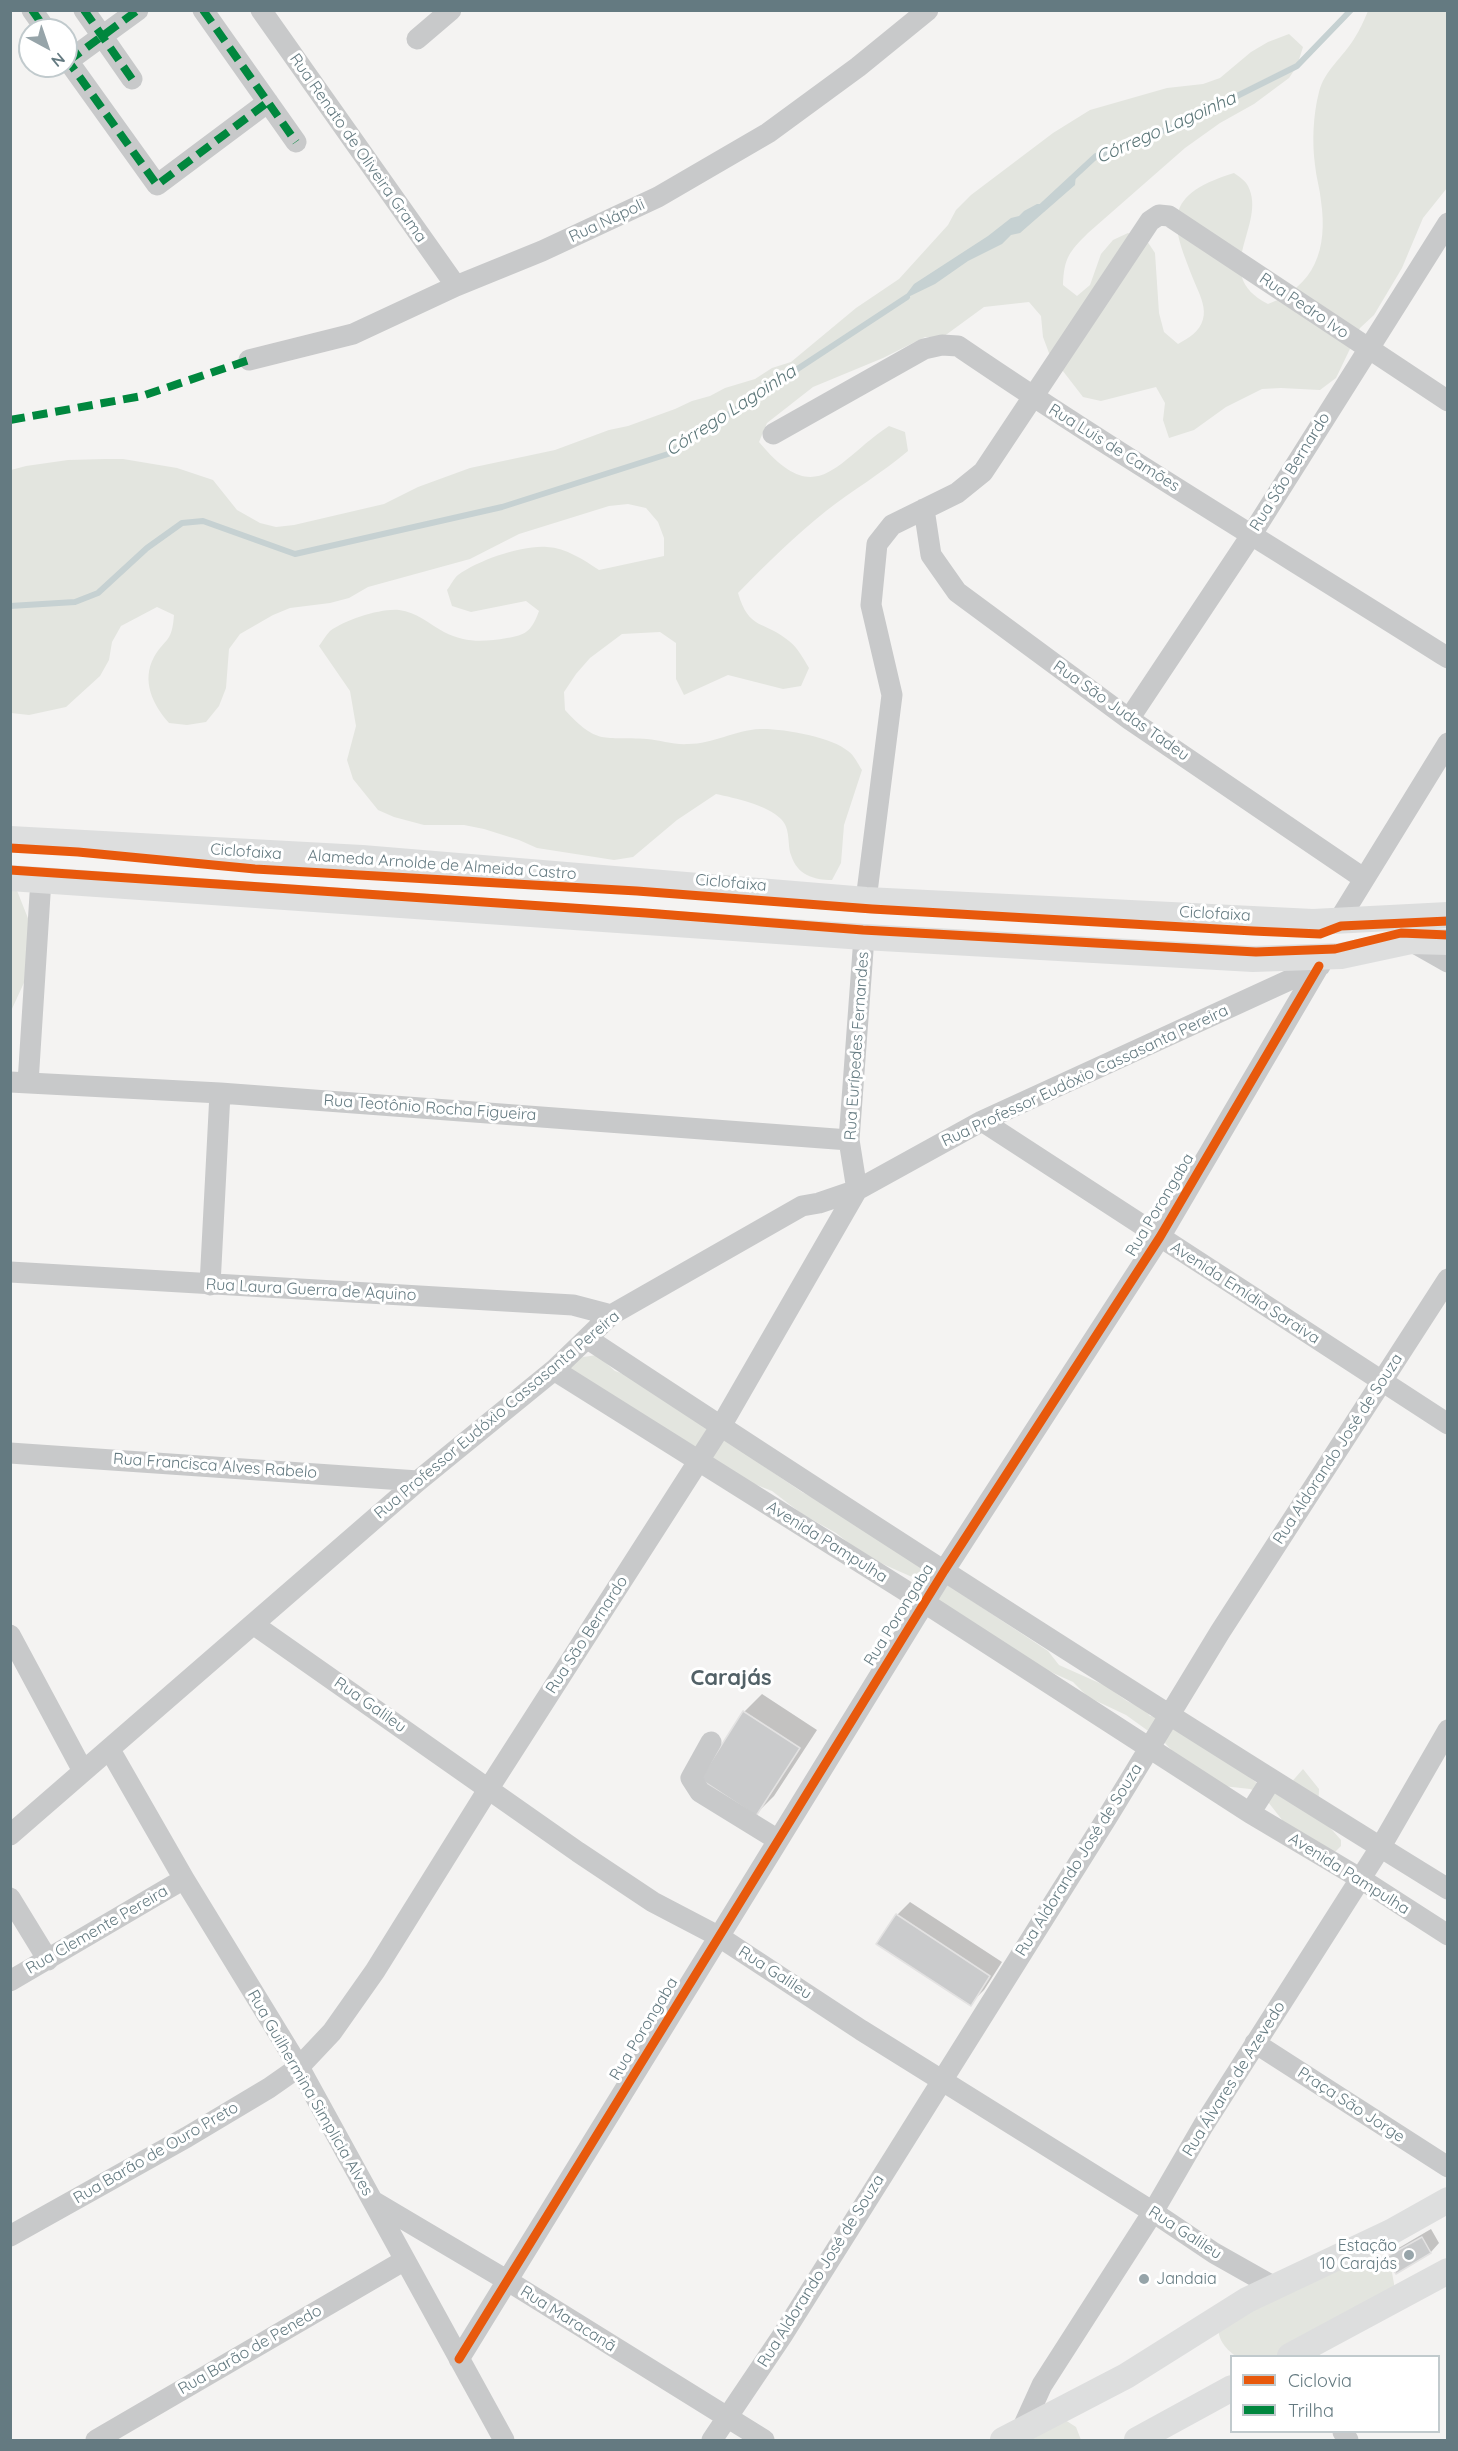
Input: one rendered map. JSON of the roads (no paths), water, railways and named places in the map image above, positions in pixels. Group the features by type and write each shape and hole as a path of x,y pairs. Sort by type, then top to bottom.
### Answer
{"main road":[{"name":"Alameda Arnolde de Almeida Castro","path":"10,839 363,858 866,900 1313,922 1448,915"},
{"path":"10,878 864,937 1253,959 1330,961 1411,941 1448,942"},
{"path":"636,921 638,881"},
{"path":"1012,2435 1126,2376 1247,2300 1391,2232 1448,2200"},
{"path":"1296,2355 1448,2271"},
{"path":"1140,2440 1230,2389"}],"street":[{"path":"84,10 132,79"},
{"path":"78,52 138,10"},
{"path":"202,10 296,142"},
{"name":"Rua Renato de Oliveira Grama","path":"261,10 456,286"},
{"path":"417,39 452,10"},
{"name":"Rua Nápoli","path":"249,360 353,334 658,197 768,133 858,67 928,10"},
{"path":"78,74 157,185 267,102"},
{"name":"Rua Pedro Ivo","path":"1033,397 1150,221 1159,215 1169,216 1448,401"},
{"name":"Rua São Bernardo","path":"1129,719 1252,534 1448,223"},
{"name":"Rua Luis de Camões","path":"773,434 924,349 942,345 958,346 1033,397 1448,658"},
{"path":"866,900 892,695 871,606 877,544 892,525 957,493 983,472 1033,397"},
{"name":"Rua São Judas Tadeu","path":"924,509 931,555 957,592 1129,719 1363,878"},
{"path":"1339,920 1448,743"},
{"path":"19,1083 41,879"},
{"name":"Rua Eurípedes Fernandes","path":"857,1190 849,1140 864,937"},
{"path":"1411,941 1448,962"},
{"name":"Rua Professor Eudóxio Cassasanta Pereira","path":"10,1834 110,1750 418,1481 554,1370 611,1315 802,1206 819,1203 857,1190 982,1121 1330,961"},
{"name":"Rua Porongaba","path":"459,2359 944,1571 1160,1237 1330,961"},
{"name":"Rua Teotônio Rocha Figueira","path":"19,1083 220,1093 849,1140"},
{"path":"210,1285 220,1093"},
{"name":"Avenida Emídia Saraiva","path":"982,1121 1448,1424"},
{"name":"Rua São Bernardo","path":"299,2067 315,2052 353,2004 700,1461 857,1190"},
{"name":"Rua Laura Guerra de Aquino","path":"10,1272 573,1305 611,1315"},
{"name":"Rua Aldorando José de Souza","path":"712,2440 782,2337 1150,1749 1220,1632 1448,1279"},
{"path":"588,1339 944,1571 1271,1780 1448,1889"},
{"name":"Avenida Pampulha","path":"554,1370 925,1604 1250,1813 1361,1879 1448,1935"},
{"name":"Rua Francisca Alves Rabelo","path":"10,1453 418,1481"},
{"name":"Rua Galileu","path":"253,1624 653,1902 718,1936 1214,2253 1276,2288"},
{"path":"10,1635 83,1771"},
{"name":"Rua Álvares de Azevedo","path":"1012,2435 1153,2212 1255,2043 1361,1879 1448,1730"},
{"path":"711,1742 691,1778 700,1792 778,1840"},
{"name":"Rua Guilhermina Simplicia Alves","path":"110,1750 184,1879 299,2067 504,2440"},
{"path":"1250,1813 1271,1780"},
{"name":"Rua Clemente Pereira","path":"10,1982 184,1879"},
{"path":"10,1898 48,1960"},
{"name":"Praça São Jorge","path":"1255,2043 1448,2166"},
{"name":"Rua Barão de Ouro Preto","path":"10,2236 187,2137 269,2088 299,2067"},
{"name":"Rua Maracanã","path":"372,2200 508,2281 725,2419 764,2440"},
{"name":"Rua Barão de Penedo","path":"96,2440 405,2260"}],"waterway":[{"name":"Córrego Lagoinha","path":"1042,206 1096,156 1181,124 1297,66 1351,10"},
{"name":"Córrego Lagoinha","path":"10,606 75,602 98,593 147,548 182,523 203,521 295,554 502,507 668,454 907,297"}],"place":[{"name":"Estação 10 Carajás","path":"1409,2255"},
{"name":"Jandaia","path":"1144,2279"}],"district":[{"name":"Carajás","path":"731,1678"}]}
